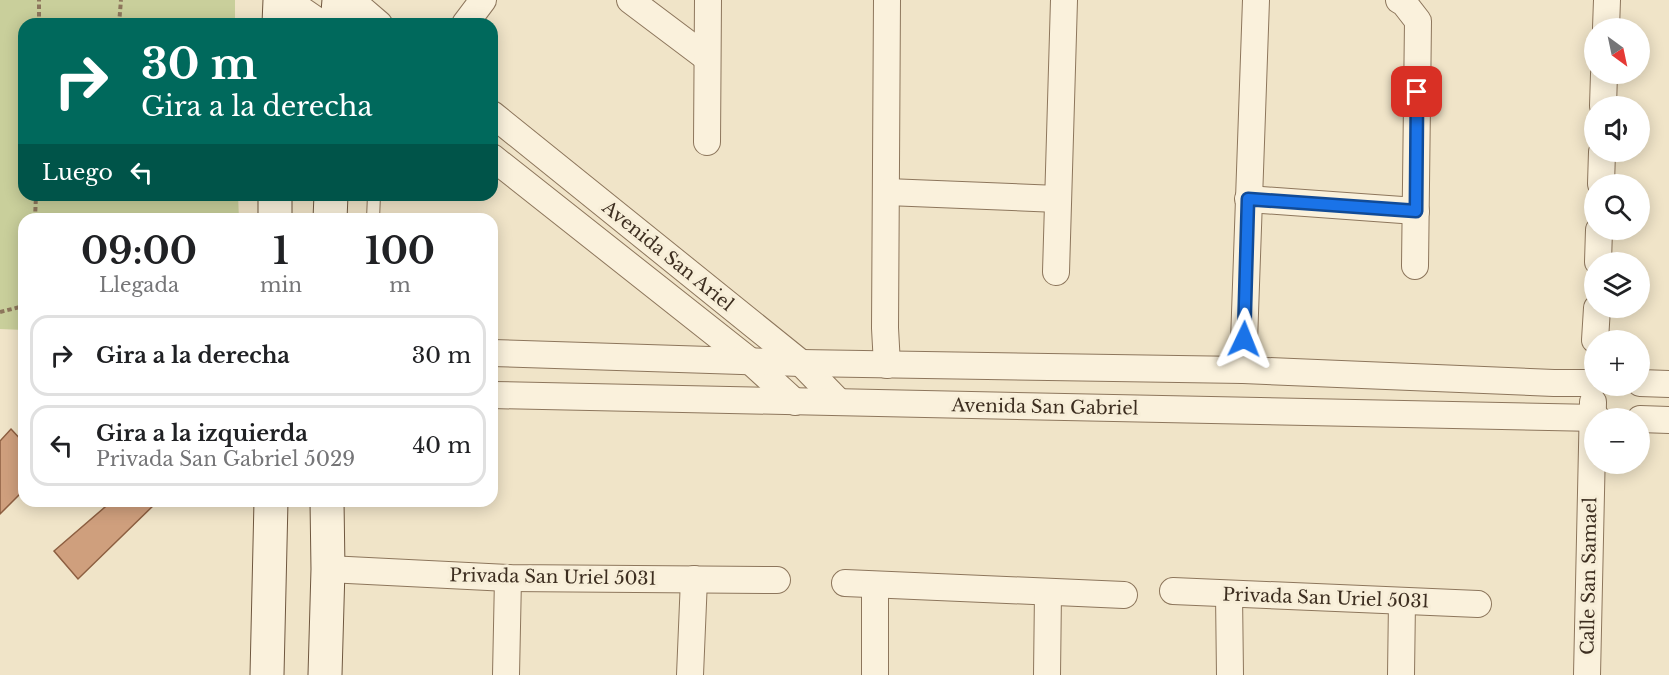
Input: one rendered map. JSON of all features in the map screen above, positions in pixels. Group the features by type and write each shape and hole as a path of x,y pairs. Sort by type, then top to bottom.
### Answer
{"main road":[{"path":"279,18 280,0"},
{"path":"338,18 339,0"},
{"path":"267,675 271,507"},
{"path":"325,675 327,507"}],"street":[{"path":"287,0 313,18"},
{"path":"351,0 373,18"},
{"path":"470,18 483,0"},
{"path":"630,0 708,58"},
{"path":"706,142 708,0"},
{"path":"887,0 885,328 887,365"},
{"path":"1056,272 1064,0"},
{"path":"1243,370 1256,0"},
{"path":"1399,0 1418,21 1415,266"},
{"path":"1606,0 1606,18"},
{"name":"Avenida San Ariel","path":"498,119 801,363 839,402"},
{"name":"Avenida San Ariel","path":"498,166 750,361 795,402"},
{"path":"887,192 1058,199"},
{"path":"1248,199 1416,211"},
{"path":"498,353 887,365 1243,370 1584,383"},
{"path":"1650,383 1669,384"},
{"name":"Avenida San Gabriel","path":"498,395 1584,418"},
{"path":"1650,419 1669,420"},
{"name":"Calle San Samael","path":"1587,675 1593,474"},
{"name":"Privada San Uriel 5031","path":"328,569 508,578 777,580"},
{"path":"506,675 508,578"},
{"path":"690,675 694,579"},
{"path":"844,583 1124,595"},
{"path":"875,585 875,675"},
{"name":"Privada San Uriel 5031","path":"1173,591 1478,604"},
{"path":"1047,675 1048,592"},
{"path":"1229,594 1230,675"},
{"path":"1401,675 1402,601"}],"path":[{"path":"39,0 39,18"},
{"path":"120,18 121,0"},
{"path":"0,312 18,308"}],"green space":[{"path":"0,0 235,0 235,18 18,18 18,201 238,201 239,213 18,213 18,330 0,329"}],"building":[{"path":"11,429 18,437 18,496 0,514 0,441"},
{"path":"105,507 152,507 78,579 54,551"}],"route":[{"path":"1244,339 1248,199 1416,211 1417,92"}]}
